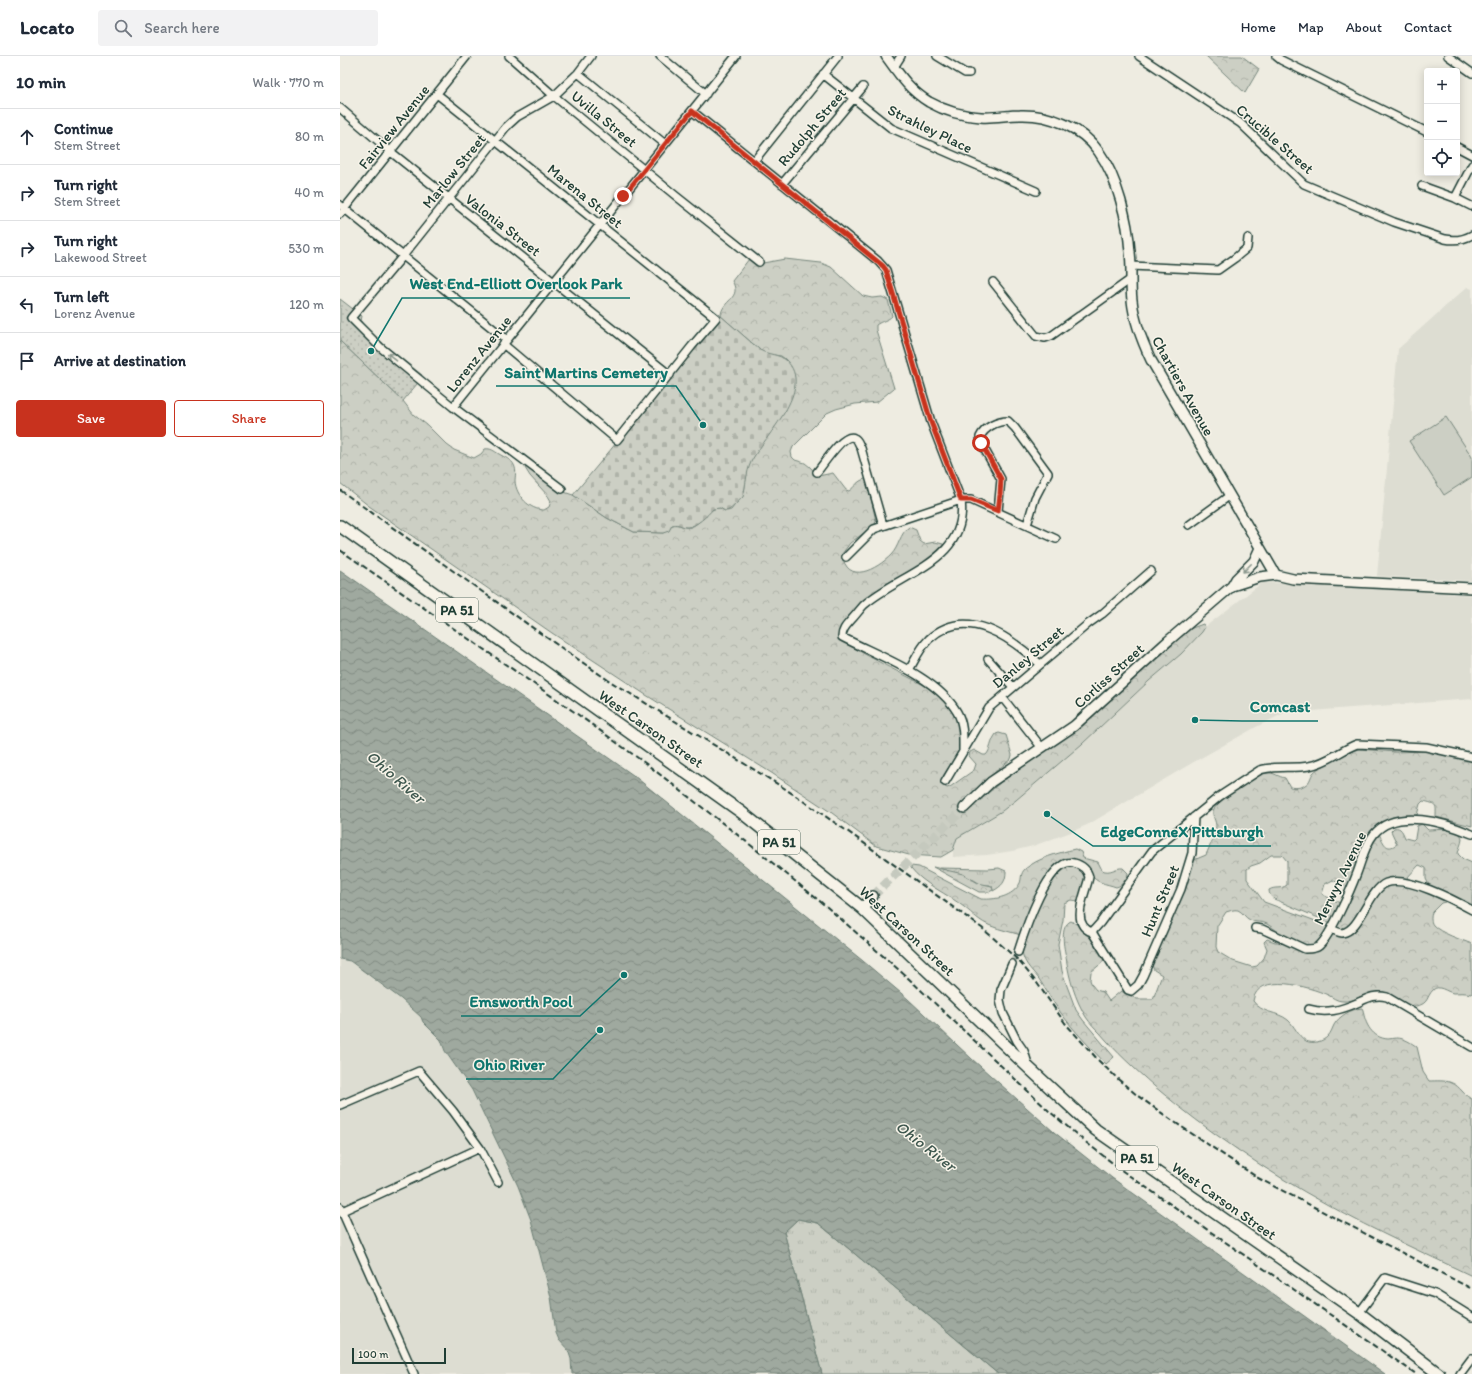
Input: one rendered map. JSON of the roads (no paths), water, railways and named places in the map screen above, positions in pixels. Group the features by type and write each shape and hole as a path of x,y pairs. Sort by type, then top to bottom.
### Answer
{"main road":[{"name":"West Carson Street","path":"340,526 741,812 862,908 1096,1130 1360,1313 1439,1374"}],"street":[{"name":"Fairview Avenue","path":"341,209 391,152 467,56"},
{"name":"Uvilla Street","path":"509,56 554,96 759,262"},
{"name":"Marlow Street","path":"453,407 380,346 351,318 403,256 506,127 517,117 554,96 578,73 591,56"},
{"path":"660,56 706,94"},
{"name":"Lorenz Avenue","path":"453,407 736,56"},
{"path":"754,161 838,56"},
{"name":"Chartiers Avenue","path":"886,56 900,77 914,91 941,108 966,116 982,118 1036,115 1063,123 1074,129 1100,152 1117,189 1123,208 1128,232 1132,300 1138,330 1143,344 1229,496 1276,575"},
{"path":"894,67 901,56"},
{"path":"937,56 969,73"},
{"name":"Crucible Street","path":"1139,56 1240,124 1304,184 1394,222 1445,239 1452,241 1467,238 1472,235"},
{"path":"1276,56 1281,60 1424,131"},
{"path":"1448,56 1472,73"},
{"path":"578,73 665,144"},
{"name":"Strahley Place","path":"823,74 891,128 1036,191"},
{"name":"Rudolph Street","path":"782,184 863,87"},
{"name":"Marena Street","path":"437,94 716,318 670,375"},
{"name":"Valonia Street","path":"340,108 391,152 670,375"},
{"path":"692,111 878,261 886,270 931,422 961,500 962,510 960,526 950,545 944,552 924,567 864,605 842,631 842,637 909,670 929,683 943,695 957,712 963,730 963,751"},
{"path":"1460,149 1472,155"},
{"path":"1455,198 1472,165"},
{"path":"1422,186 1455,198 1471,206"},
{"path":"341,209 403,256 505,342 617,440 670,375"},
{"path":"1131,266 1218,270 1247,248 1248,238"},
{"path":"993,282 1036,336 1045,338 1051,336 1131,279"},
{"path":"453,407 562,489"},
{"path":"998,511 1001,479 981,443 980,438 982,433 991,426 1000,421 1008,421 1048,473 1035,498 1027,525"},
{"path":"817,472 842,441 850,437 854,437 861,448 883,525"},
{"path":"1189,525 1229,496"},
{"path":"846,557 874,529 961,500 971,500 998,511 1056,539"},
{"path":"1232,586 1236,578 1254,561 1260,548"},
{"name":"Danley Street","path":"945,782 989,708 1151,572"},
{"path":"1276,575 1293,579 1472,588"},
{"name":"Corliss Street","path":"964,808 991,782 1017,763 1074,726 1232,586 1260,577 1276,575"},
{"path":"909,670 928,640 946,628 958,624 971,624 989,630 1022,648 1040,664"},
{"path":"988,659 1013,687"},
{"path":"1002,697 1042,748"},
{"path":"1018,952 1043,889 1052,873 1059,866 1066,862 1077,864 1088,872 1089,877 1080,908 1080,921 1085,928 1092,932 1152,851 1220,796 1245,778 1260,770 1267,768 1310,766 1321,763 1357,744 1426,747 1472,757"},
{"name":"Hunt Street","path":"1092,932 1128,990 1134,990 1142,976 1181,889 1192,853 1194,817"},
{"name":"Merwyn Avenue","path":"1255,928 1262,929 1305,949 1319,947 1331,929 1356,874 1365,850 1373,836 1380,828 1398,820 1420,820 1436,822 1472,834"},
{"path":"1331,929 1341,933 1348,931 1357,922 1377,890 1386,884 1394,882 1438,892 1472,910"},
{"path":"862,908 873,896"},
{"path":"1012,964 1001,990 1000,1000 1003,1012 1017,1041 1024,1051 1030,1069"},
{"path":"1309,1008 1318,1011 1340,1010 1372,996 1381,995 1387,997 1472,1047"},
{"path":"340,1105 419,1071 453,1111 480,1148 498,1182"},
{"path":"414,1374 341,1210 480,1148"},
{"path":"1360,1313 1385,1278 1435,1294 1472,1317"},
{"path":"1460,1374 1472,1358"}],"water":[{"path":"340,570 633,775 908,999 972,1059 1054,1132 1112,1178 1385,1374 998,1374 818,1223 798,1219 784,1232 822,1374 572,1374 571,1359 568,1350 559,1340 556,1333 551,1297 531,1220 518,1186 472,1090 445,1051 441,1040 423,1022 421,1017 401,999 350,961 340,959"}],"tunnel":[{"path":"873,896 964,808"},
{"path":"1012,964 1018,952"}],"railway":[{"path":"340,490 608,680 784,788 847,831 982,928 1018,960 1037,983 1065,1023 1099,1061 1138,1096 1173,1121 1258,1178 1472,1289"},
{"path":"340,550 573,711 649,766 748,843 827,907 907,977 1049,1111 1124,1172 1416,1374"}],"place":[{"name":"West End-Elliott Overlook Park","path":"371,351"},
{"name":"Saint Martins Cemetery","path":"703,425"},
{"name":"Comcast","path":"1195,720"},
{"name":"EdgeConneX Pittsburgh","path":"1047,814"},
{"name":"Emsworth Pool","path":"624,975"},
{"name":"Ohio River","path":"600,1030"}]}
